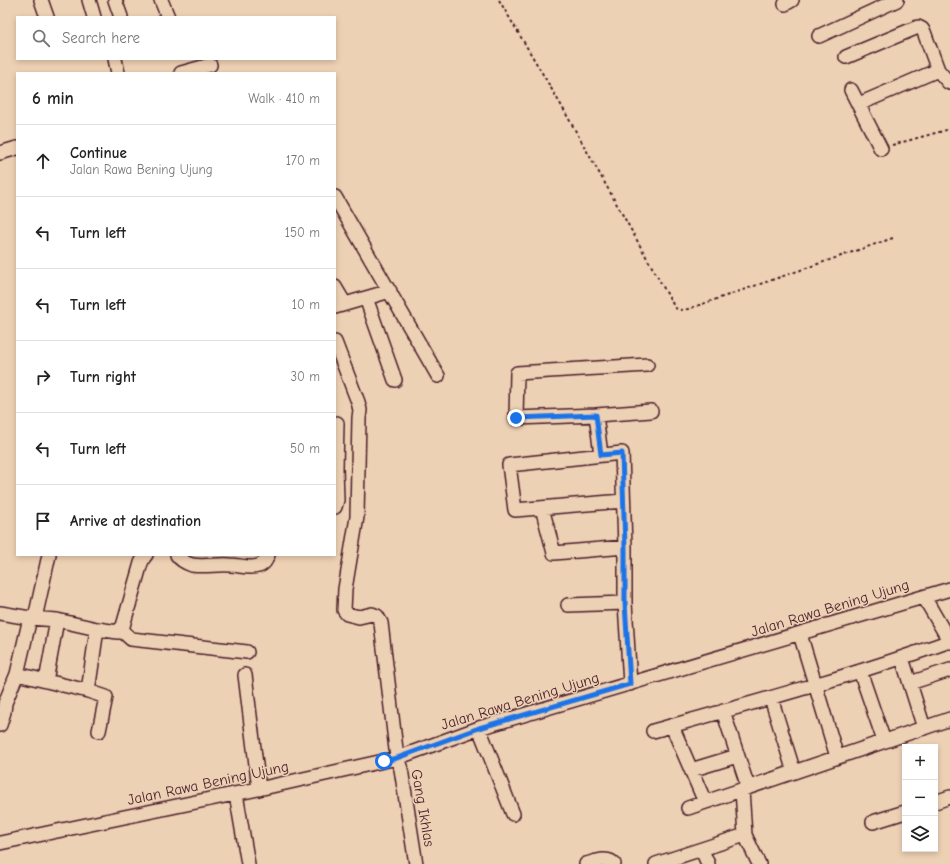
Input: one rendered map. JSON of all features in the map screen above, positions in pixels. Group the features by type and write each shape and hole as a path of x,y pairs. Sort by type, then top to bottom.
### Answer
{"street":[{"path":"41,0 47,16"},
{"path":"89,0 94,16"},
{"path":"115,0 121,16"},
{"path":"161,0 168,16"},
{"path":"818,36 897,0"},
{"path":"846,57 918,27 924,32 938,70 950,83"},
{"path":"185,72 210,66"},
{"path":"859,104 938,70"},
{"path":"851,90 881,148"},
{"path":"0,153 16,148"},
{"path":"336,199 438,376"},
{"path":"336,291 340,306 390,291"},
{"path":"366,298 395,380"},
{"path":"336,345 360,410 359,418 336,423"},
{"path":"647,365 517,373 516,418 651,411"},
{"path":"596,415 601,455"},
{"name":"Gang Ikhlas","path":"359,418 357,517 345,589 344,610 347,614 360,617 372,614 378,616 381,623 397,758 401,769 416,864"},
{"path":"623,501 516,510 509,465 622,453 625,547 625,603 630,684"},
{"path":"336,484 336,504"},
{"path":"542,508 554,553 625,547"},
{"path":"0,725 4,712 2,704 17,674 49,556"},
{"path":"0,612 32,618 57,620 118,632 123,626 141,563 145,556"},
{"path":"178,556 180,560 193,565 229,560 250,567 258,567 262,565 268,556"},
{"name":"Jalan Rawa Bening Ujung","path":"0,843 236,794 397,758 479,728 950,589"},
{"path":"653,731 815,685 950,642 924,597"},
{"path":"568,605 625,603"},
{"path":"46,681 57,620"},
{"path":"88,691 97,629"},
{"path":"120,629 132,639 247,652"},
{"path":"800,634 838,757"},
{"path":"902,658 924,728"},
{"path":"910,683 950,670"},
{"path":"860,671 884,741"},
{"path":"17,674 88,691 106,697 99,731"},
{"path":"245,675 259,789"},
{"path":"771,698 794,772"},
{"path":"723,711 738,756 745,789 745,835 759,864"},
{"path":"688,808 950,719"},
{"path":"672,726 705,802"},
{"path":"479,728 513,814"},
{"path":"690,770 738,756"},
{"path":"236,794 248,864"},
{"path":"938,801 950,797"},
{"path":"873,822 902,813"},
{"path":"658,864 745,835"},
{"path":"702,850 708,864"},
{"path":"586,864 608,859 614,864"}],"path":[{"path":"499,0 561,105 675,308 681,310 688,309 893,238"},
{"path":"881,148 950,129"}],"route":[{"path":"384,761 397,758 479,728 630,684 625,603 622,453 601,455 596,415 516,418"}]}
